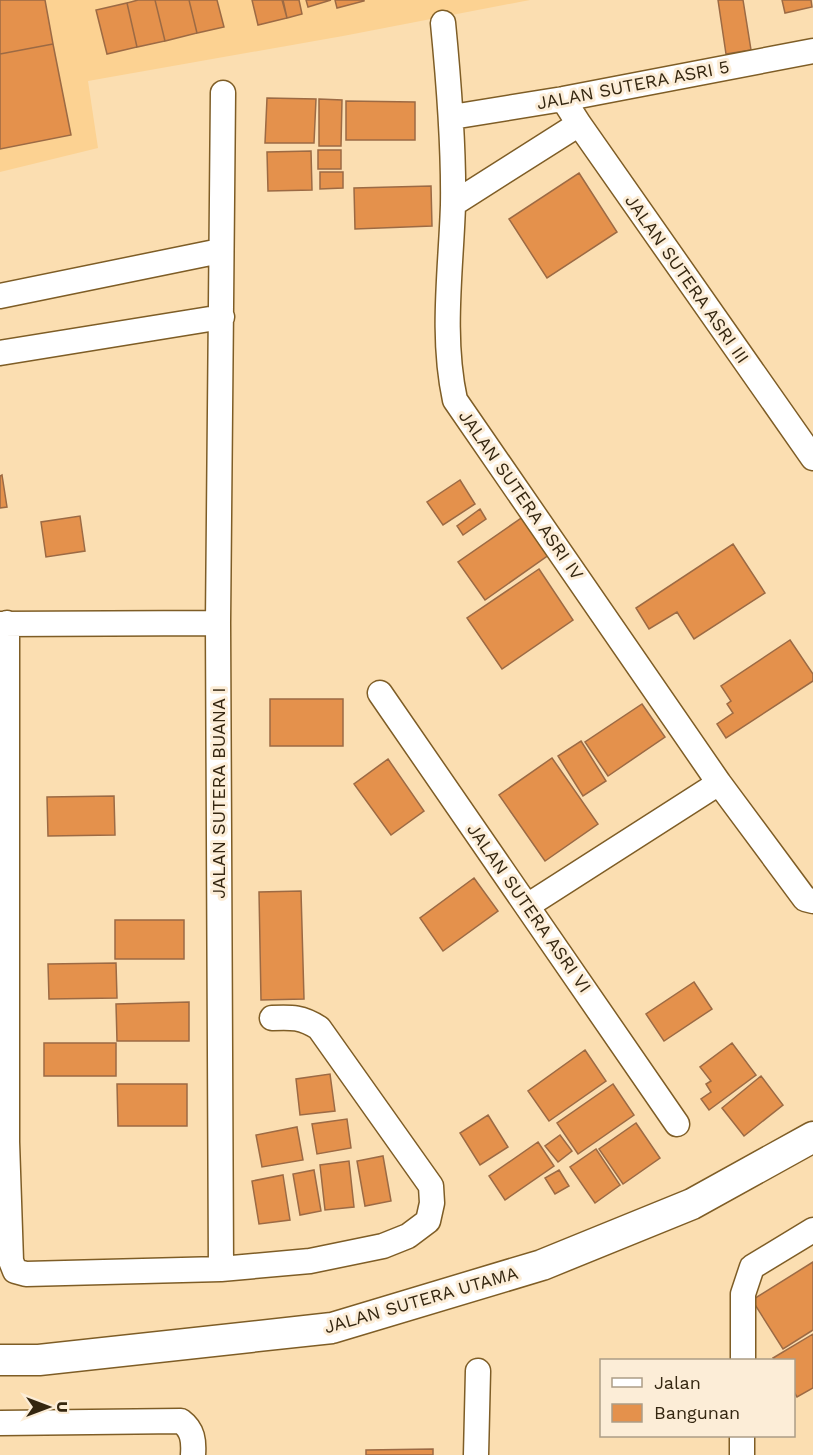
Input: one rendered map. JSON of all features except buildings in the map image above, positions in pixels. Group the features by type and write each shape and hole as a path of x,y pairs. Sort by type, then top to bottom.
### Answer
{"street":[{"name":"JALAN SUTERA ASRI IV","path":"443,23 452,117 453,204 447,350 455,400 719,783 805,899 813,901"},
{"name":"JALAN SUTERA ASRI 5","path":"452,117 563,99 813,51"},
{"name":"JALAN SUTERA BUANA I","path":"221,1269 218,623 223,93"},
{"name":"JALAN SUTERA ASRI III","path":"563,99 813,458"},
{"path":"453,204 579,124"},
{"path":"0,296 220,251"},
{"path":"0,353 222,317"},
{"path":"218,623 3,623 3,1142 11,1261 15,1271 26,1274 221,1269 310,1261 383,1246 408,1236 428,1221 432,1203 430,1186 319,1028 307,1020 293,1017 272,1018"},
{"name":"JALAN SUTERA ASRI VI","path":"380,693 677,1124"},
{"path":"527,906 719,783"},
{"name":"JALAN SUTERA UTAMA","path":"0,1360 39,1360 332,1328 542,1265 692,1204 813,1137"},
{"path":"743,1359 743,1294 752,1267 813,1230"},
{"path":"476,1455 478,1371"},
{"path":"0,1423 181,1420 191,1432 194,1442 193,1455"},
{"path":"742,1437 742,1455"}],"shaded area":[{"path":"0,0 530,0 88,81 98,148 0,172"}]}
